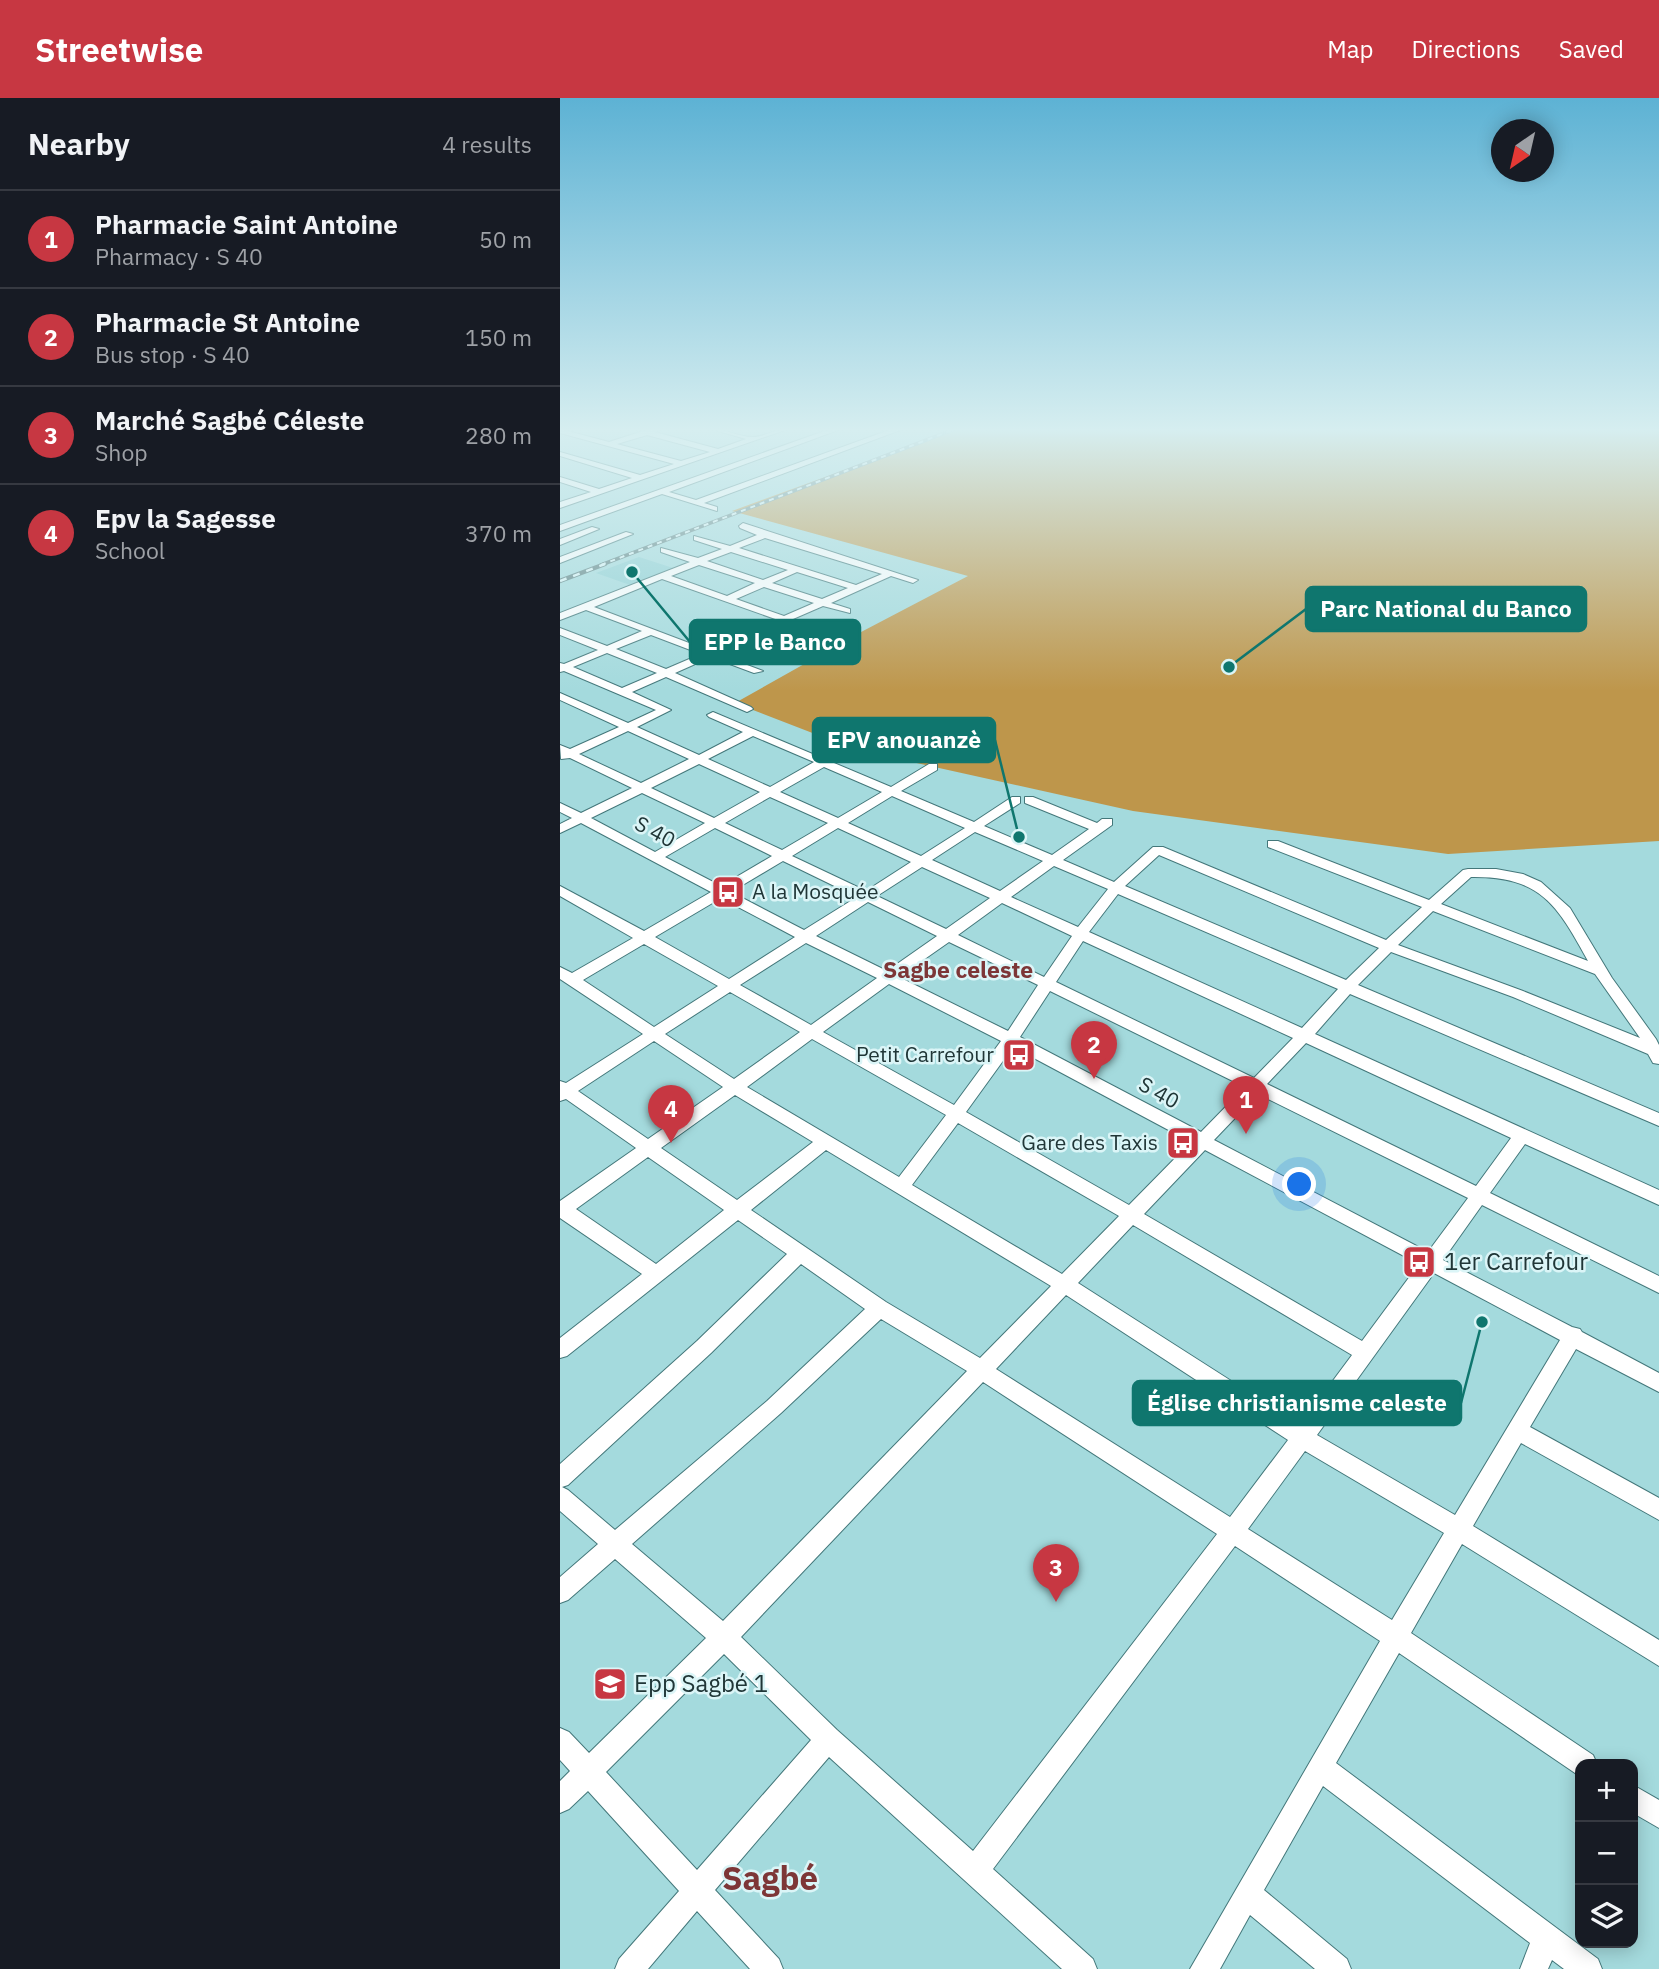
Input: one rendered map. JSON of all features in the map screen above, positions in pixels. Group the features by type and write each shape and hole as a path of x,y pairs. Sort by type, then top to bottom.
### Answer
{"street":[{"path":"560,528 595,516"},
{"path":"743,526 913,580"},
{"path":"560,541 595,529"},
{"path":"560,560 629,534"},
{"path":"560,617 765,535"},
{"path":"697,538 856,588"},
{"path":"664,550 847,611"},
{"path":"727,599 797,569"},
{"path":"785,619 889,574"},
{"path":"662,576 812,629"},
{"path":"586,607 758,671"},
{"path":"560,631 747,709"},
{"path":"561,668 651,631"},
{"path":"623,692 709,654"},
{"path":"561,668 665,710 563,754"},
{"path":"574,699 607,686"},
{"path":"574,699 627,727 767,792 1306,1034 1659,1198"},
{"path":"713,715 1659,1120"},
{"path":"560,830 753,732"},
{"path":"563,754 641,788 1255,1084 1659,1284"},
{"path":"654,857 825,761"},
{"path":"933,767 644,935 566,976 733,1086 1064,1284 1301,1437 1460,1530 1659,1654"},
{"path":"655,1273 560,1210 649,1147 733,1086 1103,825 1023,800 562,1091 649,1147 878,1308 980,1369 1396,1637 1577,1759"},
{"name":"S 40","path":"560,807 806,937 1010,1039 1200,1142 1573,1335 1659,1383"},
{"path":"1273,844 1600,971"},
{"path":"901,1187 1116,888 1137,867 1161,850 1387,946 1518,994 1656,1055"},
{"path":"560,1800 724,1637 1306,1034 1387,946 1468,873 1508,874 1538,886 1554,896 1582,934 1600,971 1647,1036 1656,1055"},
{"path":"560,890 813,1031 1364,1352"},
{"path":"974,1872 1142,1656 1522,1136"},
{"path":"560,1350 825,1141"},
{"path":"560,1478 704,1347 799,1254"},
{"path":"560,1591 774,1407 878,1308"},
{"path":"1204,1969 1319,1767 1573,1335"},
{"path":"1518,1431 1659,1510"},
{"path":"560,1497 724,1637 828,1739 1083,1969"},
{"path":"629,1969 828,1739"},
{"path":"560,1741 769,1969"},
{"path":"1319,1767 1588,1969"},
{"path":"1638,1801 1659,1815"},
{"path":"1247,1894 1337,1969"},
{"path":"1534,1969 1547,1938"}],"shaded area":[{"path":"751,516 1659,516 1659,841 1448,854 1133,811 912,762 828,739 735,703 968,576"},
{"path":"639,557 673,568 630,585 596,573"}],"railway":[{"path":"601,565 728,516"},
{"path":"560,581 605,564"}],"place":[{"name":"EPP le Banco","path":"632,572"},
{"name":"Parc National du Banco","path":"1229,667"},
{"name":"EPV anouanzè","path":"1019,837"},
{"name":"A la Mosquée","path":"728,892"},
{"name":"Petit Carrefour","path":"1019,1055"},
{"name":"Pharmacie St Antoine","path":"1094,1079"},
{"name":"Pharmacie Saint Antoine","path":"1246,1134"},
{"name":"Epv la Sagesse","path":"671,1143"},
{"name":"Gare des Taxis","path":"1183,1143"},
{"name":"1er Carrefour","path":"1419,1262"},
{"name":"Église christianisme celeste","path":"1482,1322"},
{"name":"Marché Sagbé Céleste","path":"1056,1602"},
{"name":"Epp Sagbé 1","path":"610,1684"}],"district":[{"name":"Sagbe celeste","path":"958,970"},
{"name":"Sagbé","path":"770,1878"}]}
